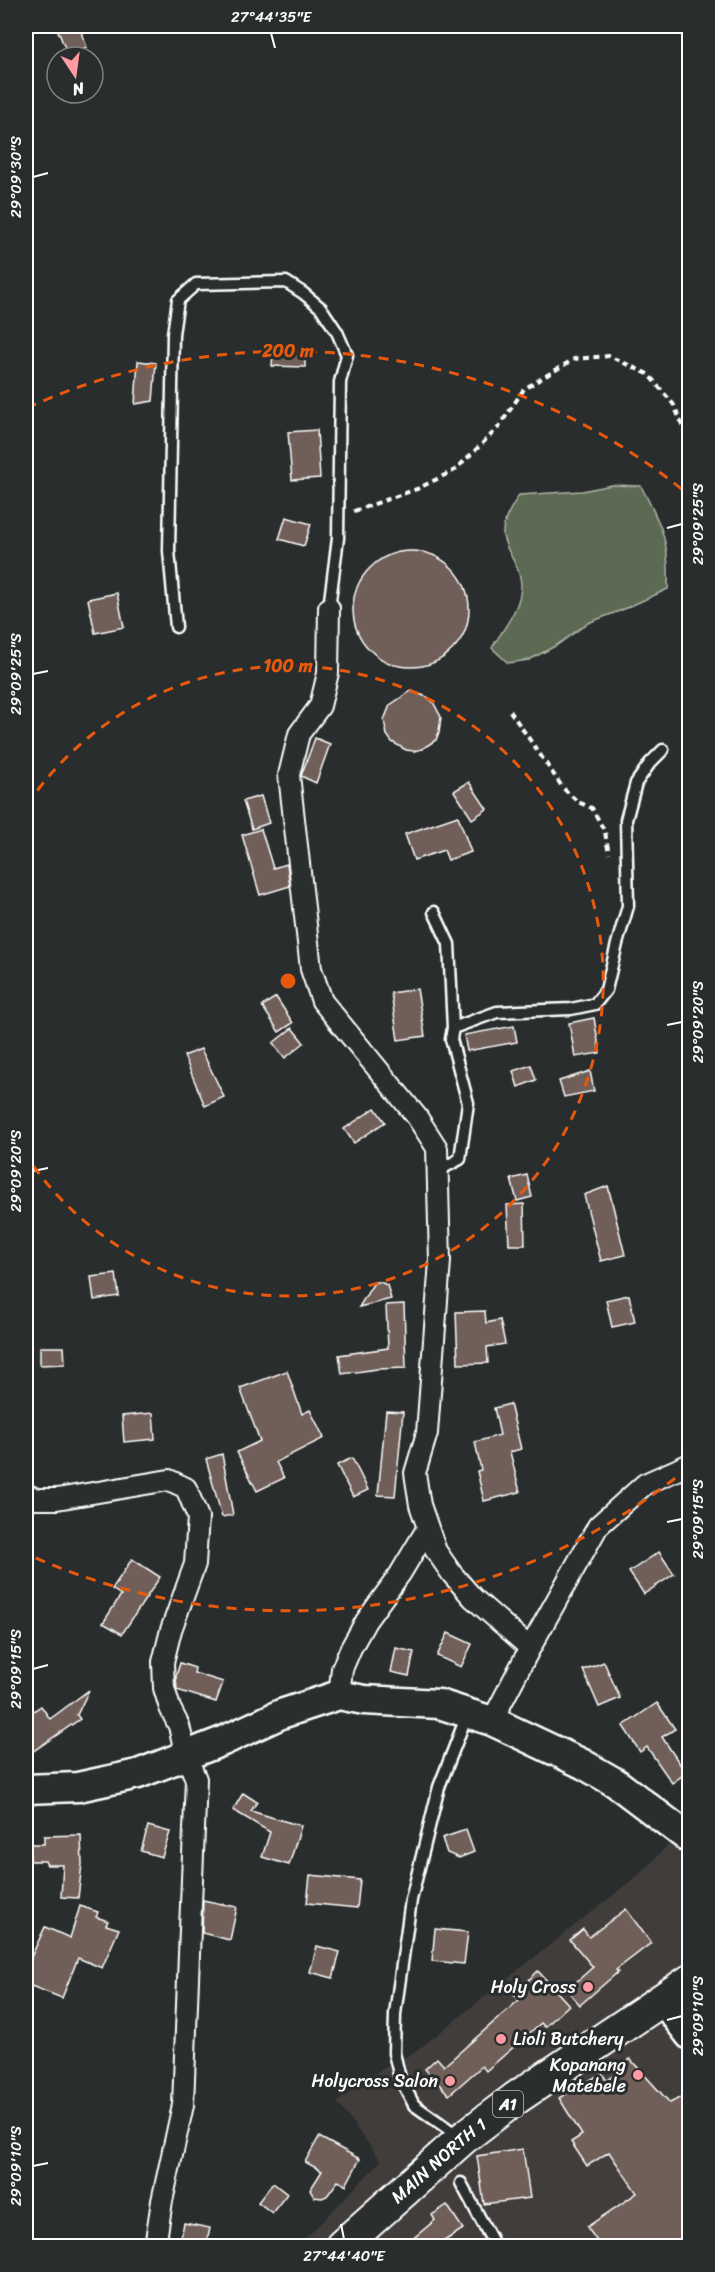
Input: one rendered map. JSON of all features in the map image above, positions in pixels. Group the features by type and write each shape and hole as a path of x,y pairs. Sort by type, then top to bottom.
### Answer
{"main road":[{"path":"26,1789 78,1787 138,1774 223,1742 281,1714 339,1695 364,1700 439,1704 480,1718 583,1764 616,1783 690,1839"},
{"name":"MAIN NORTH 1","path":"348,2245 462,2139 516,2098 690,1981"},
{"path":"662,1999 690,2035"}],"street":[{"path":"329,608 328,673 320,705 299,734 290,776 311,969 322,1001 410,1108 437,1148 440,1261 427,1433 415,1473 420,1505 436,1551 452,1574 474,1598 530,1648"},
{"path":"480,1718 530,1648 598,1526 645,1484 690,1464"},
{"path":"26,1494 36,1499 57,1499 170,1480 186,1488 198,1517 195,1564 171,1630 163,1662 164,1688 179,1726 186,1756 196,1779 183,2105 162,2201 155,2247"},
{"path":"339,1695 342,1669 351,1648 366,1621 400,1574 427,1529"}],"lane":[{"path":"176,627 169,551 173,334 178,300 196,284 286,282 321,308 337,332 347,355 340,382 338,538 329,608"},
{"path":"453,1028 497,1012 572,1009 595,1004 606,990 616,944 628,906 626,820 636,783 650,763 663,750"},
{"path":"434,912 449,944 453,1028 451,1039 468,1103 460,1159 439,1170"},
{"path":"462,2139 414,2104 400,2078 394,2053 395,2014 411,1900 439,1787 480,1718"},
{"path":"461,2183 495,2247"}],"path":[{"path":"339,517 417,489 454,470 498,428 524,389 574,359 609,356 648,374 674,405 690,444"},
{"path":"510,711 563,788 578,801 592,808 605,832 614,875 627,881"}],"shaded area":[{"path":"689,1823 689,2246 298,2246 381,2161 337,2102 377,2072 415,2052 642,1872"}],"green space":[{"path":"612,485 641,486 659,524 666,546 668,589 588,623 557,645 529,660 508,663 492,648 511,618 520,595 520,579 503,533 505,523 519,495 582,491"}],"building":[{"path":"56,26 82,26 82,35 86,45 64,45"},
{"path":"273,350 305,351 305,367 272,366"},
{"path":"138,361 156,363 153,401 135,404"},
{"path":"317,430 320,478 292,480 288,432"},
{"path":"286,517 311,524 304,546 279,539"},
{"path":"411,551 433,556 452,568 464,587 469,609 464,631 452,650 433,662 411,667 389,662 370,650 358,631 353,609 358,587 370,568 389,556"},
{"path":"117,593 124,627 95,633 88,599"},
{"path":"411,691 433,702 441,717 436,740 414,751 406,750 392,742 387,735 384,720 390,705"},
{"path":"315,738 330,744 316,783 301,776"},
{"path":"469,782 487,809 472,819 454,791"},
{"path":"261,796 269,823 252,829 243,801"},
{"path":"458,816 471,852 448,860 444,850 414,860 405,834"},
{"path":"261,829 273,868 287,864 290,886 260,895 242,835"},
{"path":"417,989 425,1036 398,1040 391,993"},
{"path":"276,997 293,1023 279,1032 262,1006"},
{"path":"594,1018 600,1053 575,1057 569,1023"},
{"path":"514,1026 517,1042 467,1051 464,1035"},
{"path":"292,1028 304,1043 285,1058 273,1043"},
{"path":"201,1049 224,1097 205,1106 184,1056"},
{"path":"531,1065 536,1080 518,1087 513,1071"},
{"path":"590,1071 594,1091 564,1097 559,1081"},
{"path":"375,1108 385,1122 354,1143 344,1129"},
{"path":"527,1175 532,1197 517,1201 511,1179"},
{"path":"608,1186 625,1255 601,1261 584,1195"},
{"path":"524,1204 525,1245 509,1245 507,1205"},
{"path":"116,1274 119,1296 94,1300 91,1277"},
{"path":"376,1282 387,1285 391,1299 359,1307 373,1284"},
{"path":"629,1295 635,1322 612,1327 606,1300"},
{"path":"404,1304 406,1368 342,1374 339,1355 388,1348 386,1305"},
{"path":"485,1311 486,1323 500,1320 505,1344 487,1347 488,1363 458,1364 456,1312"},
{"path":"40,1347 64,1347 65,1364 40,1365"},
{"path":"287,1371 302,1414 310,1410 324,1438 276,1462 284,1478 257,1491 237,1452 260,1441 240,1388"},
{"path":"510,1404 521,1449 510,1452 520,1492 484,1501 477,1471 481,1470 475,1442 500,1435 494,1408"},
{"path":"386,1411 403,1412 395,1496 378,1495"},
{"path":"153,1413 155,1439 124,1442 122,1416"},
{"path":"222,1454 233,1515 222,1517 206,1459"},
{"path":"352,1458 368,1490 353,1497 337,1465"},
{"path":"659,1552 674,1574 644,1594 629,1572"},
{"path":"132,1559 160,1577 122,1634 103,1623 121,1595 112,1589"},
{"path":"448,1633 472,1644 461,1667 437,1656"},
{"path":"396,1648 414,1652 409,1676 391,1672"},
{"path":"604,1662 620,1698 599,1707 583,1670"},
{"path":"180,1663 195,1668 194,1673 223,1682 216,1702 177,1690 176,1676"},
{"path":"89,1690 77,1715 80,1719 26,1756 26,1716 41,1706 50,1719"},
{"path":"657,1703 675,1729 662,1737 686,1773 672,1783 647,1747 640,1752 623,1726"},
{"path":"243,1793 257,1802 251,1811 301,1826 289,1865 262,1857 270,1832 233,1810"},
{"path":"148,1826 170,1832 162,1857 141,1851"},
{"path":"466,1830 474,1852 459,1858 447,1853 442,1838"},
{"path":"81,1835 82,1864 78,1898 61,1897 63,1865 47,1865 45,1861 30,1861 30,1844 44,1844 44,1836"},
{"path":"310,1875 360,1880 357,1908 307,1903"},
{"path":"203,1900 237,1907 230,1940 202,1933"},
{"path":"80,1906 98,1912 96,1917 108,1921 106,1925 119,1929 102,1968 78,1958 62,1998 26,1984 26,1968 45,1927 70,1938"},
{"path":"626,1909 651,1943 616,1970 618,1972 580,2005 567,1990 593,1967 570,1940 583,1929 589,1937"},
{"path":"435,1929 468,1932 464,1964 432,1961"},
{"path":"317,1946 340,1952 333,1978 310,1972"},
{"path":"538,1971 569,2005 545,2027 541,2023 486,2071 482,2066 449,2095 425,2069 437,2058 444,2066 519,2000 514,1994"},
{"path":"630,2059 670,2103 690,2092 690,2247 601,2247 587,2227 637,2193 609,2152 587,2166 571,2142 582,2135 559,2098 602,2073 607,2081"},
{"path":"319,2137 360,2159 346,2185 338,2181 327,2196 322,2198 314,2197 310,2190 322,2171 305,2162"},
{"path":"523,2149 530,2198 484,2204 477,2156"},
{"path":"273,2183 287,2194 272,2213 258,2202"},
{"path":"447,2205 463,2229 435,2247 403,2247 435,2220 432,2215"},
{"path":"184,2223 210,2228 206,2247 179,2247"}],"place":[{"name":"Holy Cross","path":"588,1987"},
{"name":"Lioli Butchery","path":"501,2039"},
{"name":"Kopanang Matebele","path":"638,2075"},
{"name":"Holycross Salon","path":"450,2081"}]}
